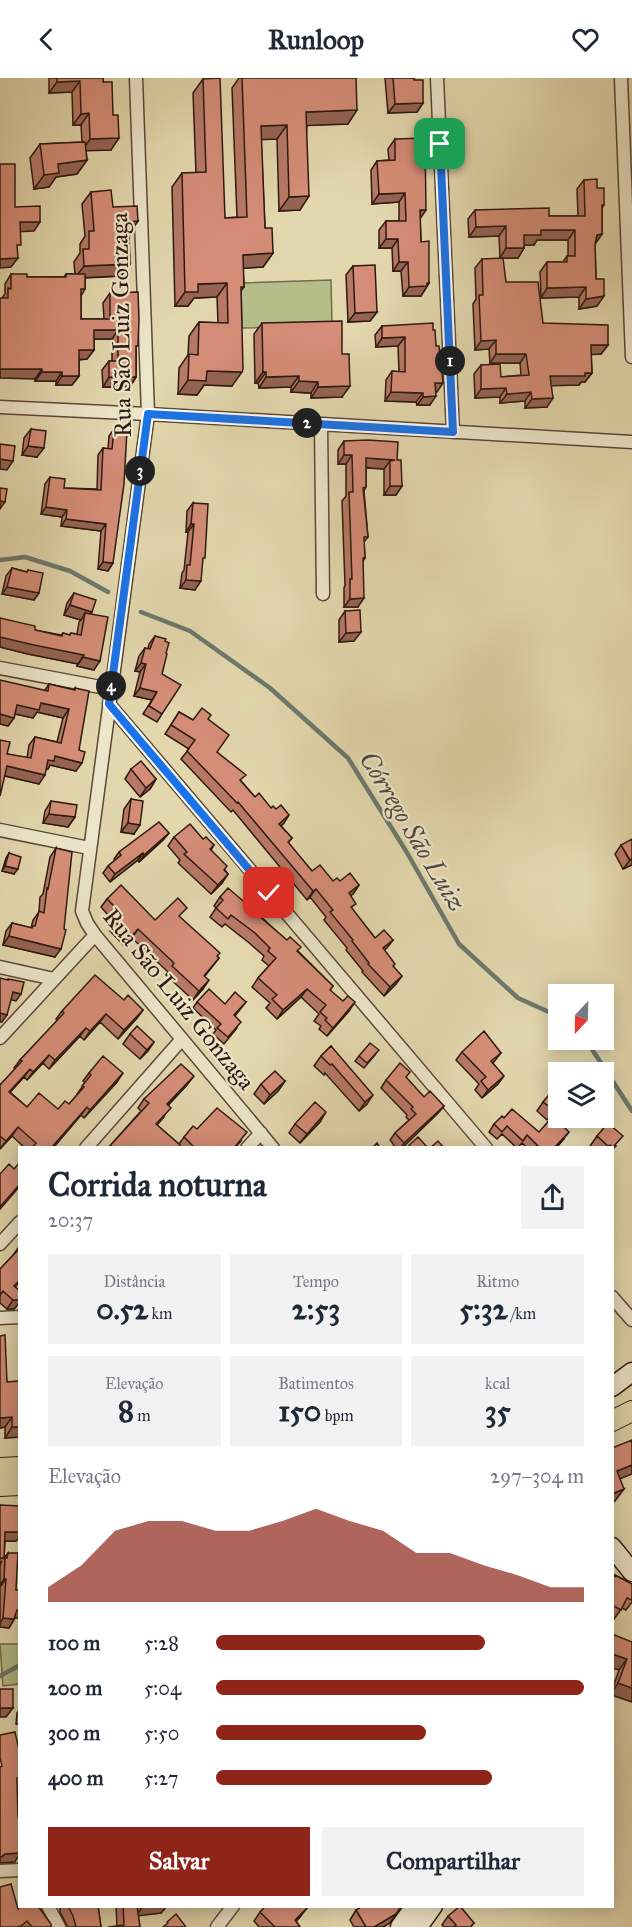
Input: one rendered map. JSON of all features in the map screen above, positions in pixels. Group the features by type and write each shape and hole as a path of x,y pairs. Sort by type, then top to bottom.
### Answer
{"main road":[{"path":"614,1408 632,1401"},
{"path":"614,1420 632,1411"},
{"path":"0,1468 18,1467"},
{"path":"0,1486 18,1485"},
{"path":"614,1550 632,1572"},
{"path":"400,1927 414,1908"},
{"path":"418,1927 432,1908"}],"street":[{"name":"Rua São Luiz Gonzaga","path":"136,78 148,414 82,911 95,935 271,1146"},
{"path":"437,78 453,432"},
{"path":"621,78 632,357"},
{"path":"0,407 632,442"},
{"path":"321,424 323,594"},
{"path":"0,668 111,689"},
{"path":"109,704 482,1146"},
{"path":"0,830 89,848"},
{"path":"0,1038 95,935"},
{"path":"0,967 54,979"},
{"path":"88,1146 182,1039"},
{"path":"249,1146 261,1133"},
{"path":"0,1244 18,1224"},
{"path":"614,1298 632,1320"},
{"path":"0,1318 18,1317"},
{"path":"0,1870 18,1870"},
{"path":"49,1908 59,1927"},
{"path":"217,1927 231,1908"}],"green space":[{"path":"331,280 332,326 242,328 241,283"},
{"path":"0,1644 18,1644 18,1684 3,1686"}],"building":[{"path":"57,78 103,78 103,82 112,82 113,115 118,115 119,138 90,139 89,113 81,114 80,81 57,82"},
{"path":"220,78 225,218 247,217 242,78 356,78 357,110 306,112 309,196 289,197 287,125 261,126 265,228 272,228 273,253 243,255 244,287 241,287 243,369 242,372 207,371 206,381 188,380 189,354 198,355 199,322 228,323 227,283 198,284 198,292 185,292 182,173 206,172 203,79"},
{"path":"393,78 423,80 423,103 395,104"},
{"path":"425,138 426,210 420,210 421,242 429,241 429,283 427,286 409,287 408,262 399,262 398,239 386,239 386,221 406,221 405,193 379,194 377,161 395,160 395,139"},
{"path":"85,142 87,160 58,164 59,173 44,175 40,144"},
{"path":"0,164 15,164 15,207 40,206 40,222 20,222 21,245 17,245 18,258 0,259"},
{"path":"597,179 597,188 604,188 604,205 602,205 602,234 597,235 595,244 596,279 604,279 604,296 586,299 586,287 547,288 547,262 567,262 567,256 575,256 575,230 541,230 541,235 524,235 524,248 506,248 506,226 476,227 475,210 549,208 549,216 585,216 584,180"},
{"path":"111,190 113,207 137,206 138,221 128,222 130,264 84,266 83,249 89,249 89,231 94,231 91,192"},
{"path":"503,258 506,282 538,282 543,323 608,325 608,345 591,345 592,373 585,373 585,376 550,376 553,398 532,399 531,392 507,394 506,388 481,389 481,365 500,364 501,377 529,375 526,354 496,354 496,340 481,341 479,295 483,295 482,259"},
{"path":"375,265 377,312 355,313 353,266"},
{"path":"11,274 27,274 27,277 66,277 66,274 85,274 85,289 81,289 81,319 110,319 110,293 138,292 136,377 109,377 109,361 118,361 118,330 94,330 94,350 79,350 79,376 62,376 62,372 42,372 42,369 0,369 0,298 8,298 8,288 11,289"},
{"path":"342,321 342,354 349,354 350,386 318,387 318,382 299,381 299,376 266,377 266,372 263,372 262,323"},
{"path":"433,323 436,346 439,346 443,383 435,383 436,396 423,397 423,393 391,392 392,371 405,372 405,337 382,338 382,326"},
{"path":"31,429 46,431 44,448 28,446"},
{"path":"114,429 127,430 124,484 113,563 103,562 106,524 66,519 67,510 46,507 50,477 65,479 64,488 101,490 103,448 112,449"},
{"path":"344,441 398,442 397,460 401,460 402,486 390,486 390,461 395,460 366,458 366,487 363,488 368,537 364,537 364,598 350,599 350,579 352,579 349,492 353,492 352,455 344,455"},
{"path":"0,444 15,446 13,461 0,459"},
{"path":"0,488 7,489 5,502 0,501"},
{"path":"193,503 208,504 205,558 203,558 201,581 186,580 187,565 190,565 194,524 191,524"},
{"path":"12,568 43,573 39,593 7,587"},
{"path":"74,593 96,600 92,612 70,605"},
{"path":"360,610 361,632 346,633 345,611"},
{"path":"85,613 108,617 100,661 83,657 84,655 0,637 0,618 35,626 35,630 62,636 63,633 81,635"},
{"path":"155,636 166,639 165,641 169,643 162,674 181,685 162,714 149,706 157,692 140,688 146,664 141,663 145,648 150,649"},
{"path":"0,680 48,691 49,684 89,691 79,750 85,752 82,763 55,756 54,761 48,760 45,775 7,766 0,796 0,740 10,742 7,754 31,758 35,737 61,743 69,709 41,703 39,710 17,705 14,718 0,714"},
{"path":"202,708 211,715 208,719 229,735 217,752 246,775 240,780 255,797 259,793 271,808 273,806 276,809 281,805 289,815 279,824 292,838 288,842 312,871 320,865 333,881 337,878 340,881 350,873 359,885 349,893 356,904 351,907 375,938 384,930 393,940 383,948 395,964 393,966 402,976 390,987 368,964 353,940 330,912 333,910 316,889 313,891 238,802 187,751 195,740 171,725 179,712 193,720"},
{"path":"141,761 156,779 146,788 131,769"},
{"path":"131,799 143,801 140,825 128,823"},
{"path":"51,801 77,805 75,817 49,814"},
{"path":"159,822 169,833 144,855 143,853 115,874 108,866 121,855 119,852"},
{"path":"190,824 203,839 206,837 214,845 210,849 227,866 224,870 228,874 218,885 184,854 187,852 174,837"},
{"path":"632,839 632,859 630,860 621,845"},
{"path":"56,848 72,852 64,929 66,930 61,949 9,936 12,923 32,928 35,926 39,911 44,913"},
{"path":"9,853 21,857 18,869 5,866"},
{"path":"121,885 155,920 178,898 187,908 179,916 220,953 217,956 219,958 204,976 209,980 199,991 172,966 174,963 138,929 130,938 116,922 123,915 107,899"},
{"path":"228,888 249,906 255,899 266,907 259,916 287,940 290,937 301,947 297,951 333,986 330,990 343,1001 348,996 355,1002 333,1028 320,1012 326,1005 307,989 283,1010 272,999 277,995 258,978 276,958 268,951 270,948 255,933 231,915 228,919 216,908 223,900 220,897"},
{"path":"95,975 124,1000 128,995 143,1010 124,1030 106,1014 90,1031 86,1028 55,1060 49,1055 33,1072 30,1069 9,1092 27,1107 39,1093 58,1109 65,1101 69,1104 84,1087 82,1086 91,1075 89,1073 103,1056 123,1073 90,1110 87,1107 53,1146 34,1146 36,1143 18,1127 6,1141 0,1136 0,1085 64,1013 62,1011"},
{"path":"0,978 24,982 21,994 13,992 7,1015 0,1013"},
{"path":"209,989 225,1004 235,992 246,1002 234,1015 241,1022 228,1037 217,1028 221,1024 197,1002"},
{"path":"137,1026 154,1042 147,1050 130,1034"},
{"path":"484,1031 501,1053 491,1061 504,1076 488,1090 481,1081 486,1077 462,1052"},
{"path":"370,1043 379,1050 367,1063 359,1056"},
{"path":"331,1046 373,1095 365,1102 332,1064 330,1065 321,1056"},
{"path":"400,1063 410,1072 406,1077 424,1097 430,1091 444,1106 404,1143 395,1133 416,1114 411,1109 413,1107 386,1080"},
{"path":"181,1064 194,1076 167,1104 171,1108 156,1124 179,1146 110,1146 149,1103 144,1099"},
{"path":"275,1071 285,1081 270,1095 261,1084"},
{"path":"548,1096 548,1106 543,1102"},
{"path":"315,1102 326,1112 307,1134 295,1124"},
{"path":"217,1108 247,1132 236,1146 193,1146 184,1137 193,1126 197,1129"},
{"path":"512,1109 539,1132 548,1122 548,1128 565,1128 569,1132 556,1146 538,1146 527,1135 523,1141 507,1126 502,1132 494,1124 502,1116 504,1118"},
{"path":"604,1128 614,1128 623,1136 614,1146 608,1146 597,1136"},
{"path":"418,1137 426,1146 408,1146"},
{"path":"438,1141 442,1146 432,1146"},
{"path":"9,1164 14,1169 18,1164 18,1186 0,1207 0,1174"},
{"path":"18,1250 18,1282 14,1286 18,1289 18,1300 13,1300 3,1291 0,1295 0,1269"},
{"path":"5,1335 7,1382 18,1381 18,1427 12,1427 12,1417 0,1418 0,1336"},
{"path":"632,1440 632,1465 617,1471 624,1489 614,1493 614,1447"},
{"path":"0,1505 18,1506 18,1532 5,1532 4,1558 0,1558"},
{"path":"8,1553 18,1553 16,1590 18,1590 18,1610 14,1619 3,1618 5,1558"},
{"path":"615,1575 632,1584 632,1600 627,1598 621,1610 614,1606"},
{"path":"614,1635 632,1642 632,1688 618,1683 627,1659 614,1655"},
{"path":"0,1689 13,1689 13,1708 0,1708"},
{"path":"15,1732 18,1745 18,1853 5,1854 0,1858 0,1767 2,1766 0,1735"},
{"path":"11,1884 18,1909 39,1908 51,1927 32,1927 27,1921 17,1927 0,1927 0,1887"},
{"path":"69,1908 98,1908 101,1927 76,1927"},
{"path":"123,1908 137,1908 140,1927 108,1927 124,1925"},
{"path":"264,1908 307,1908 295,1920 300,1927 275,1927 260,1912"},
{"path":"360,1908 400,1908 396,1914 374,1927 366,1927 356,1910"},
{"path":"458,1908 462,1908 474,1923 470,1927 454,1927 456,1925 448,1916"},
{"path":"176,1914 186,1927 163,1927 167,1922"}],"waterway":[{"name":"Córrego São Luiz","path":"0,560 25,557 70,571 108,592"},
{"name":"Córrego São Luiz","path":"141,612 190,631 270,688 348,758 406,851 459,944 518,998 548,1012"},
{"name":"Córrego São Luiz","path":"592,1050 632,1111"},
{"path":"0,1676 18,1666"}],"route":[{"path":"269,893 109,704 148,414 453,432 440,144"}]}
